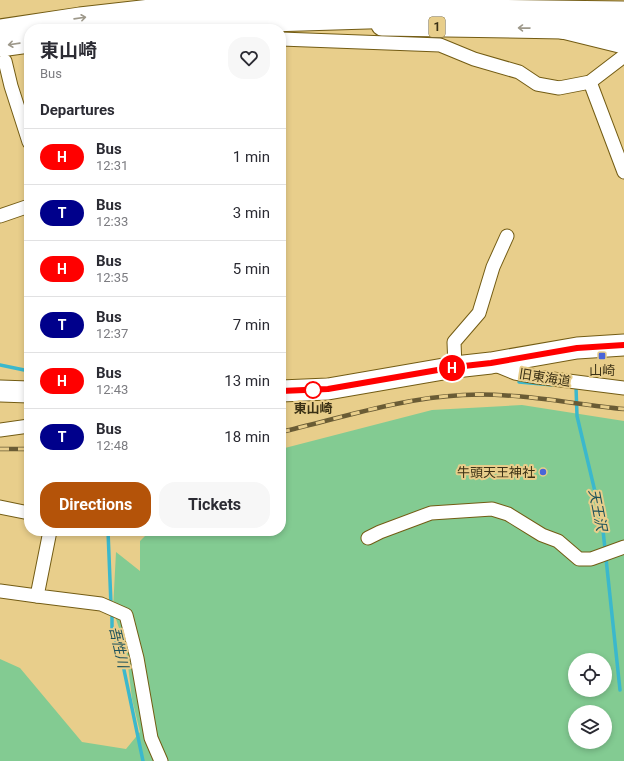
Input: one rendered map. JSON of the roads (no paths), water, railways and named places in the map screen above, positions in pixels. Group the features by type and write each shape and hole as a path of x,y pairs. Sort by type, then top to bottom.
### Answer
{"highway":[{"name":"1","path":"40,24 159,9 298,0"},
{"name":"1","path":"257,3 401,4 462,10 624,12"},
{"name":"1","path":"206,24 399,17 462,10"},
{"name":"1","path":"310,20 421,27 624,27"},
{"name":"1","path":"0,30 24,26"},
{"name":"1","path":"563,28 624,43"},
{"path":"3,53 24,44"},
{"path":"286,391 328,389 577,348 624,345"},
{"path":"0,391 24,392"}],"street":[{"path":"286,38 440,44 474,59 519,72 537,84 560,88 590,82 624,56"},
{"path":"3,53 11,86 24,126"},
{"path":"590,82 624,172"},
{"path":"0,216 24,208"},
{"path":"455,367 454,342 479,313 493,267 507,236"},
{"name":"旧東海道","path":"491,363 515,373 624,388"},
{"path":"0,430 24,427"},
{"path":"0,506 24,512"},
{"path":"368,538 431,513 492,509 508,514 542,535 558,541 579,558 590,559 624,547"},
{"path":"37,596 49,536"},
{"path":"0,591 101,604 126,615 137,658 151,738 161,761"}],"waterway":[{"name":"吾性川","path":"0,365 24,370"},
{"name":"天王沢","path":"519,382 553,385"},
{"name":"天王沢","path":"573,387 576,387 577,416 602,521 620,690"},
{"name":"吾性川","path":"108,536 111,605"},
{"name":"吾性川","path":"112,612 112,628 123,665 143,761"}],"railway":[{"path":"286,431 394,404 463,395 503,395 624,409"},
{"path":"0,449 24,449"}],"place":[{"name":"山崎","path":"602,356"},
{"name":"東山崎","path":"313,390"},
{"name":"牛頭天王神社","path":"543,472"}]}
